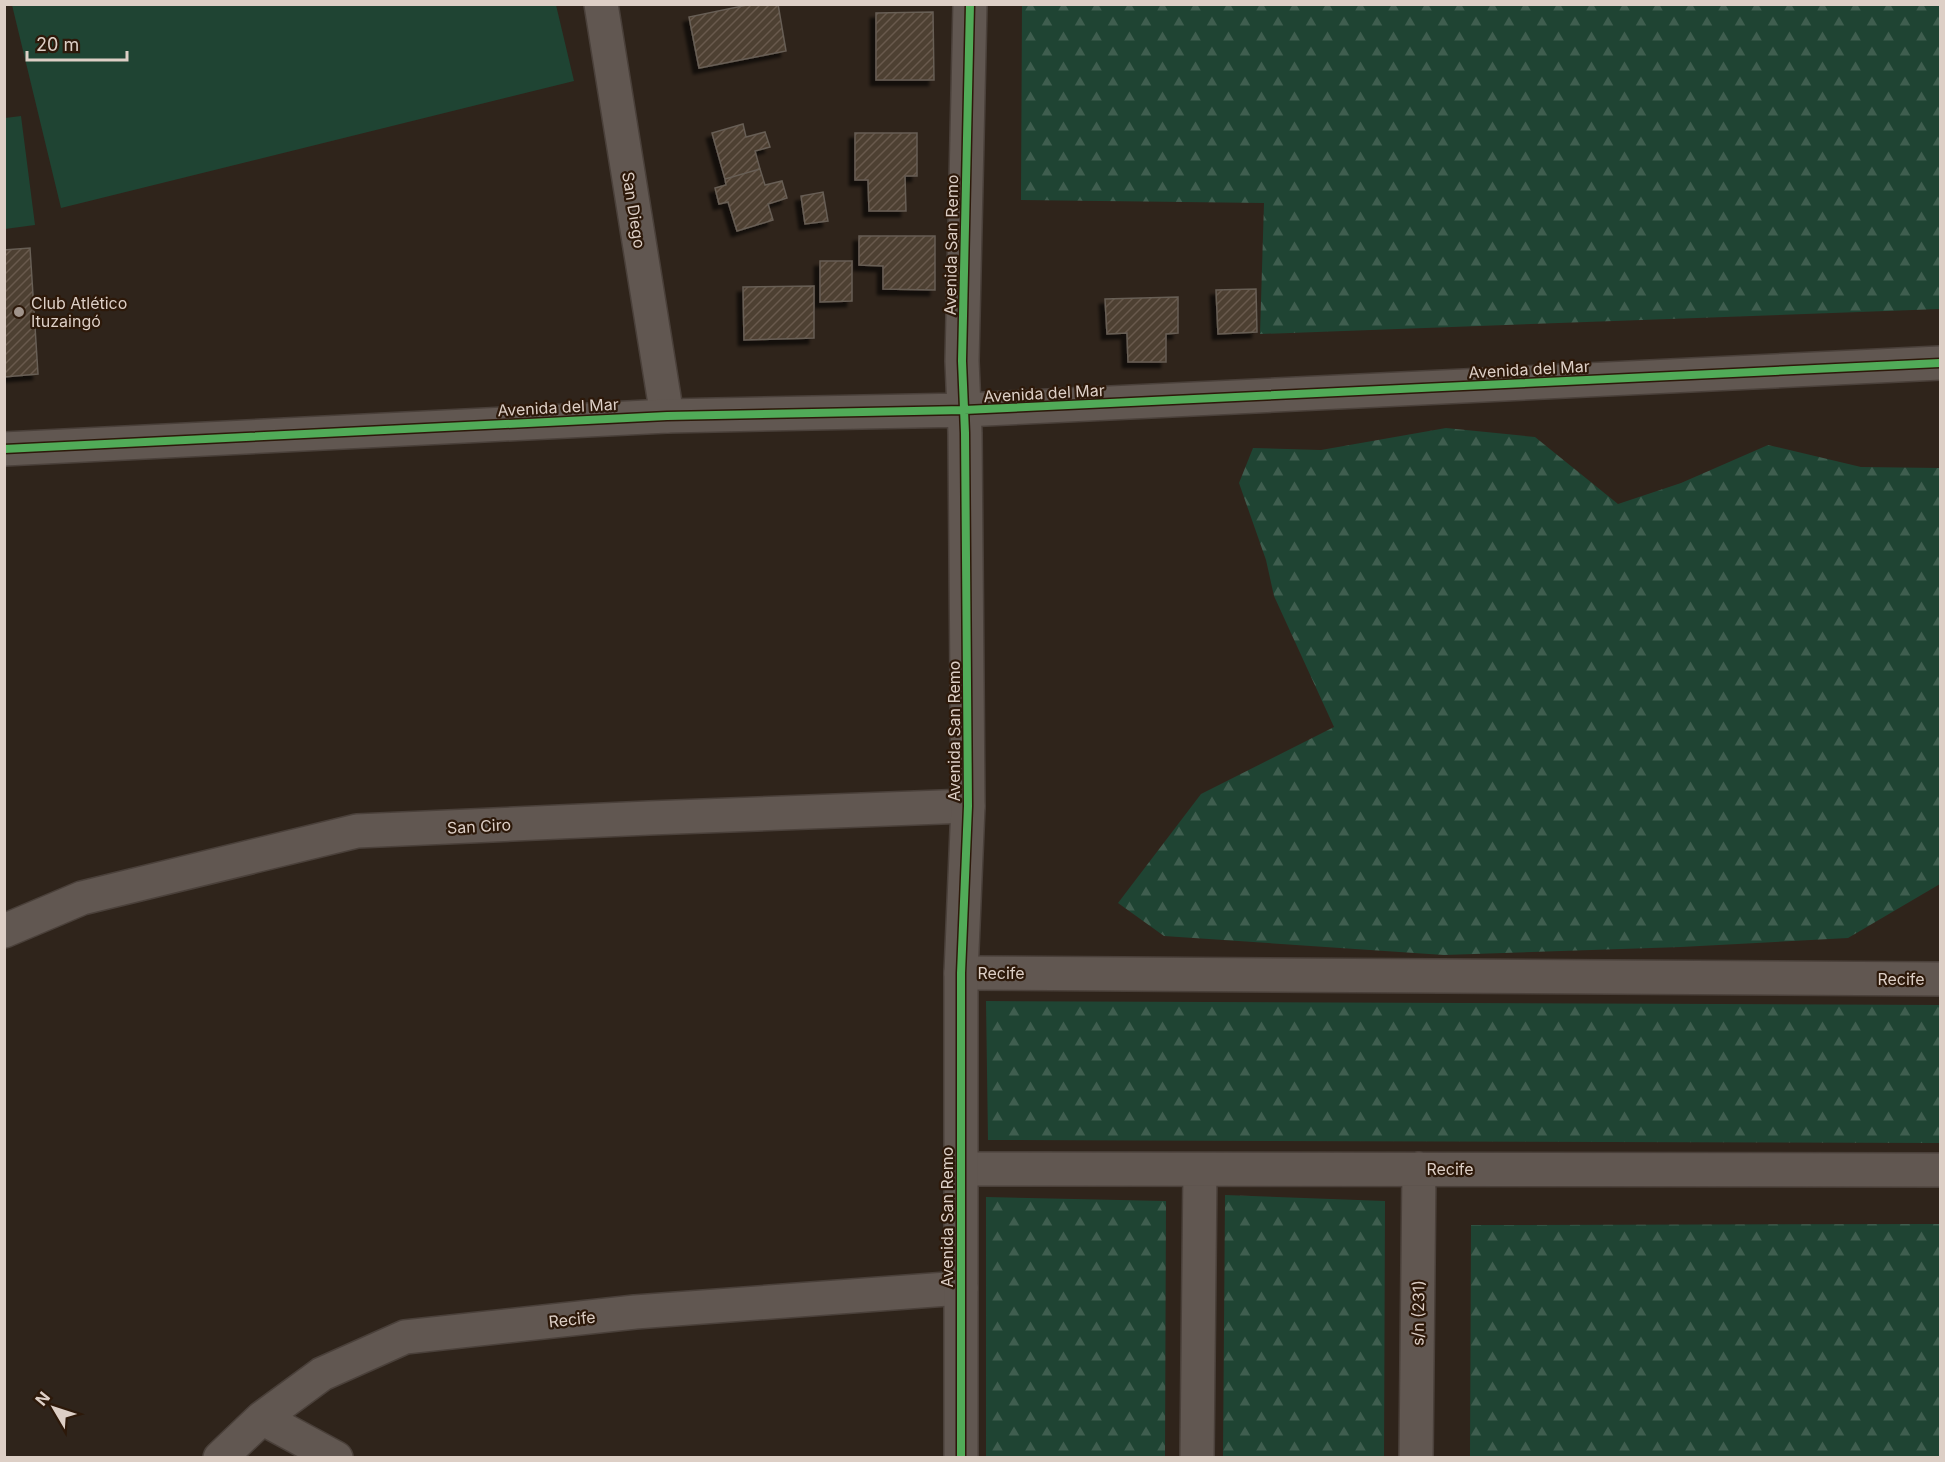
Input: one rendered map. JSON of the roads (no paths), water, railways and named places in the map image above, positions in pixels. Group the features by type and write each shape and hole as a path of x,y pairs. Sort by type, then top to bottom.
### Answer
{"street":[{"name":"San Diego","path":"601,4 667,416"},
{"name":"Avenida San Remo","path":"961,1458 961,973 968,806 962,337 970,4"},
{"name":"Avenida del Mar","path":"4,449 667,416 964,410 1941,363"},
{"name":"San Ciro","path":"4,931 82,898 357,831 968,806"},
{"name":"Recife","path":"961,973 1941,979"},
{"name":"Recife","path":"960,1169 1941,1170"},
{"name":"s/n (231)","path":"1416,1458 1419,1169"},
{"path":"1197,1458 1200,1170"},
{"name":"Recife","path":"220,1458 262,1418 322,1374 405,1337 635,1312 961,1288"},
{"path":"262,1418 336,1458"}],"place":[{"name":"Club Atlético Ituzaingó","path":"19,312"}]}
